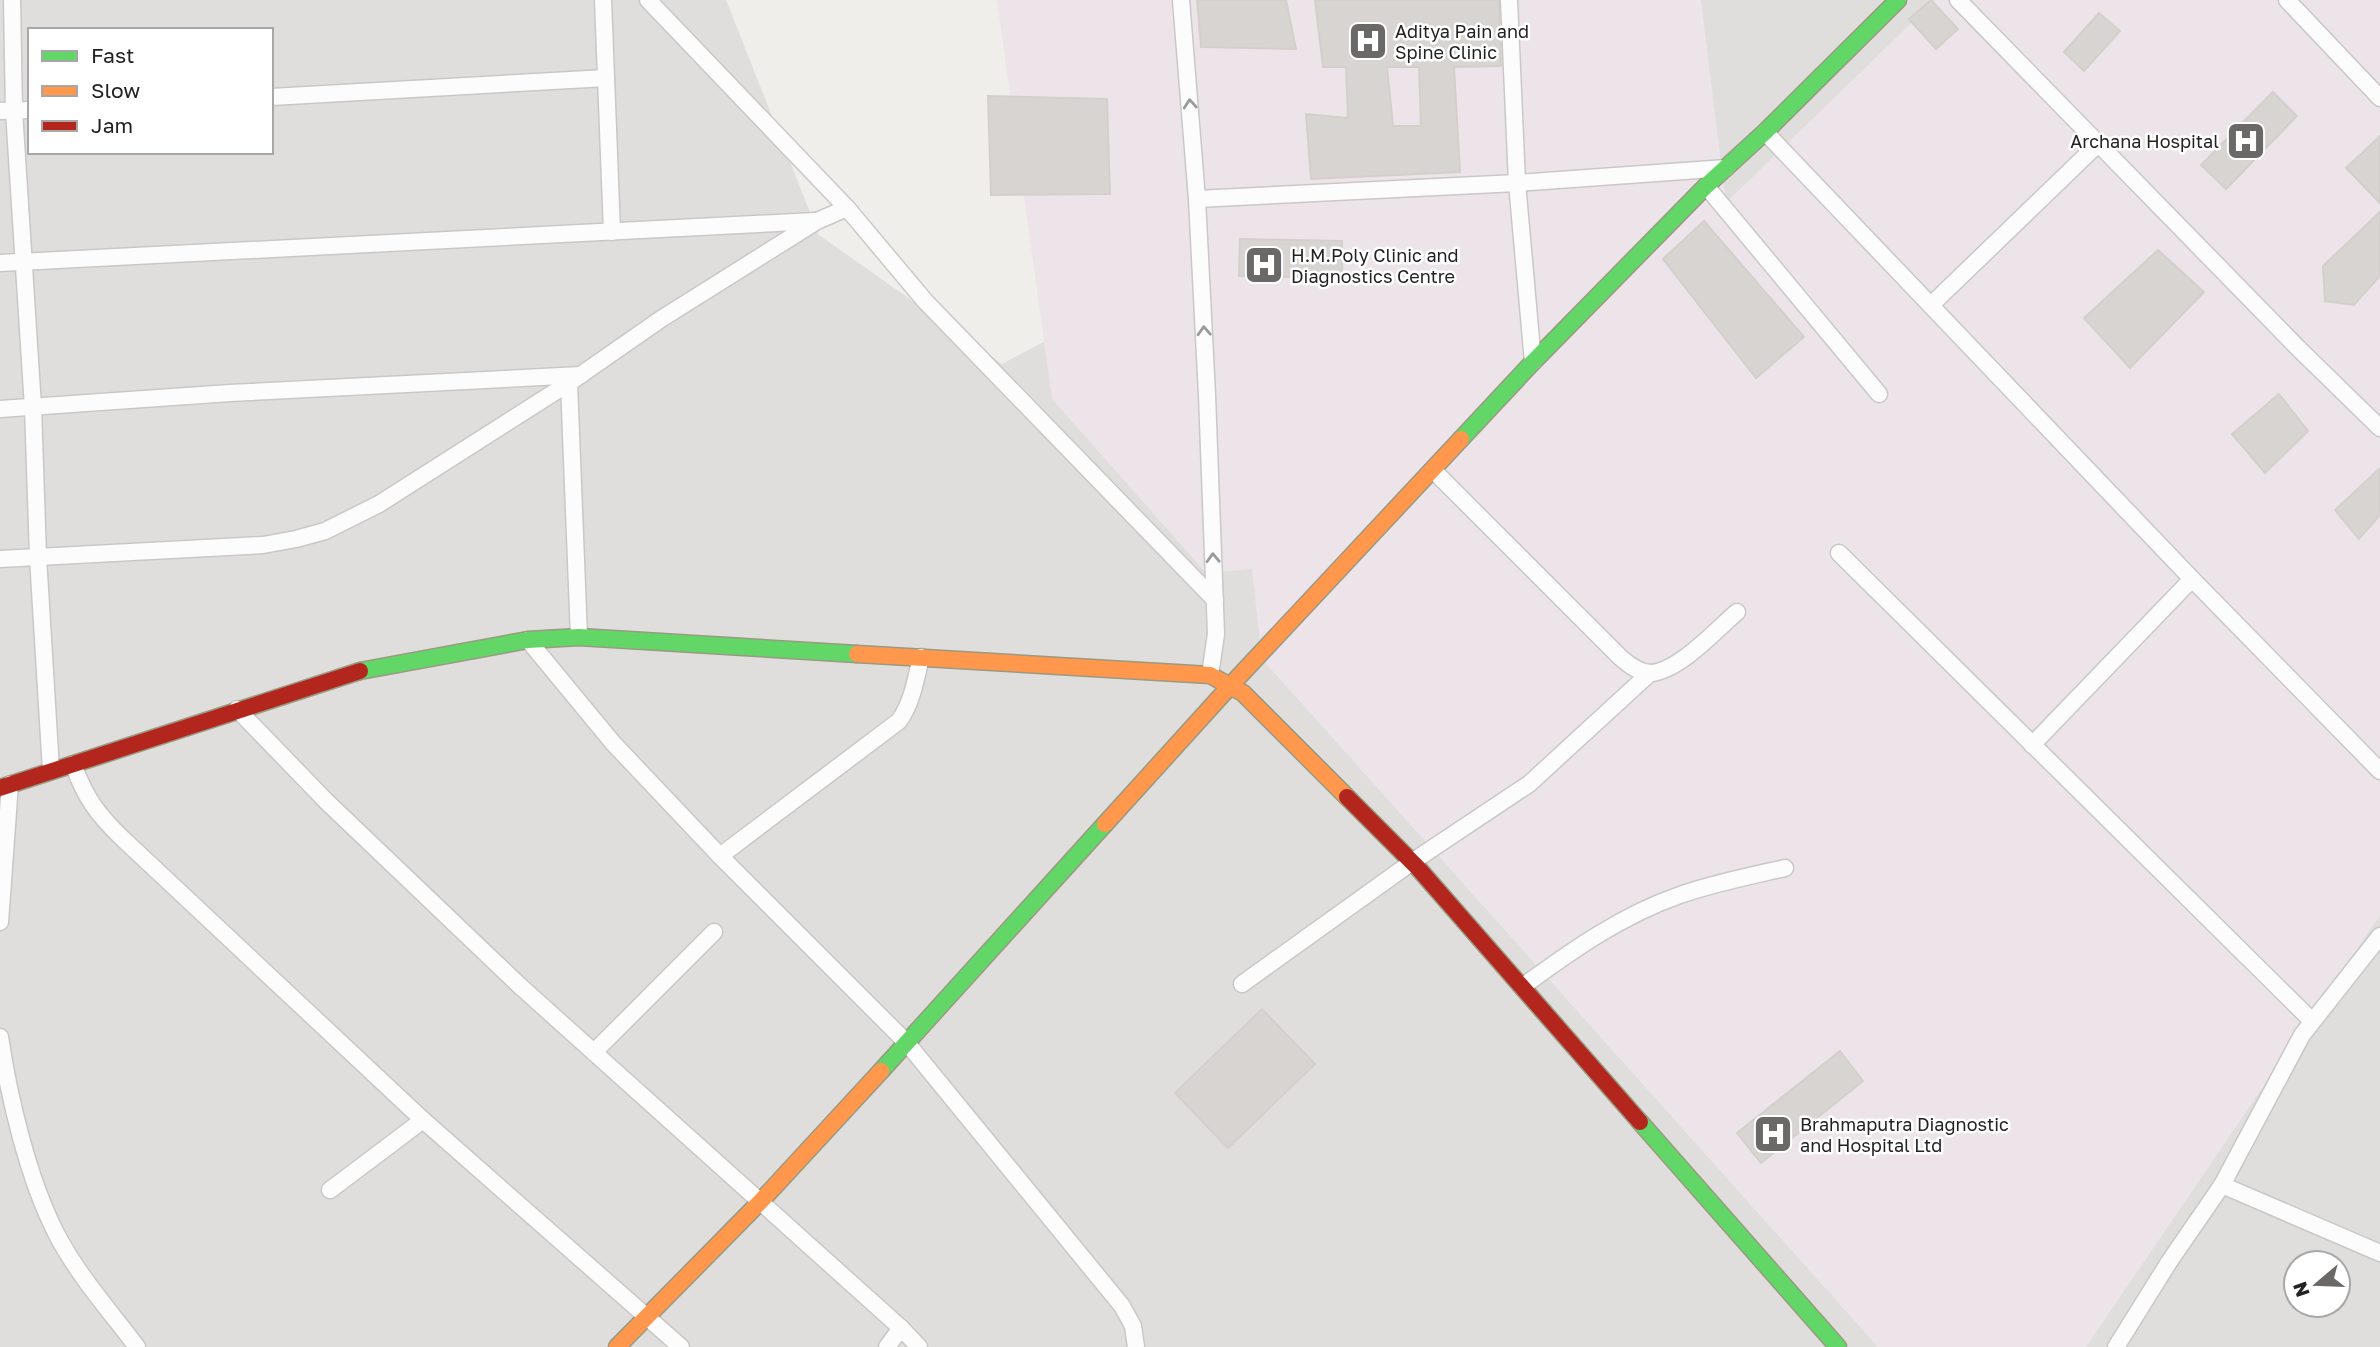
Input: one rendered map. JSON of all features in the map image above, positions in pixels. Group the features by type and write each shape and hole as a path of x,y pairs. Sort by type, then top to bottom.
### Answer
{"main road":[{"path":"617,1347 761,1200 1231,685 1533,362 1706,186 1765,132 1898,0"},
{"path":"5,786 358,671 528,640 579,637 1210,675 1243,693 1412,862 1830,1345"}],"street":[{"path":"12,0 15,111 51,770"},
{"path":"603,0 612,232"},
{"path":"648,0 847,208 925,301 1215,600"},
{"path":"1181,0 1197,199 1208,395 1216,634 1210,675"},
{"path":"1509,0 1517,183 1533,362"},
{"path":"1958,0 2298,348 2380,428"},
{"path":"2289,1 2380,98"},
{"path":"273,97 606,78"},
{"path":"1765,132 2192,579 2380,771"},
{"path":"1931,306 2099,143"},
{"path":"1197,199 1517,183 1726,168"},
{"path":"1706,186 1879,394"},
{"path":"0,559 263,545 325,531 379,504 575,379 661,318 817,220 847,208"},
{"path":"0,263 817,220"},
{"path":"0,409 230,393 575,379"},
{"path":"575,379 579,637"},
{"path":"1433,470 1621,658 1633,668 1650,673"},
{"path":"1839,553 2312,1021"},
{"path":"2032,745 2192,579"},
{"path":"1242,984 1412,862 1529,784 1650,673 1678,663 1737,612"},
{"path":"528,640 613,743 720,856 907,1043 1122,1306 1133,1326 1136,1347"},
{"path":"720,856 899,722 911,697 921,657"},
{"path":"237,709 326,801 520,986 761,1200 919,1347"},
{"path":"73,764 83,793 100,817 424,1120 681,1347"},
{"path":"0,922 5,786"},
{"path":"1522,987 1612,926 1655,905 1682,894 1785,868"},
{"path":"594,1052 714,932"},
{"path":"2116,1347 2222,1185 2302,1035 2380,936"},
{"path":"0,1037 6,1080 38,1189 56,1232 76,1267 137,1347"},
{"path":"330,1191 424,1120"},
{"path":"2222,1185 2380,1254"},
{"path":"887,1347 901,1328"}],"shaded area":[{"path":"0,0 726,0 819,235 1002,364 1689,0 2380,0 2380,1347 0,1347"},
{"path":"997,0 1701,0 1726,203 1935,0 2380,0 2380,915 2086,1347 1878,1347 1262,659 1252,569 1206,573 1052,399"}],"building":[{"path":"1197,0 1286,0 1296,49 1201,47"},
{"path":"1315,0 1499,0 1501,66 1454,67 1460,172 1311,179 1306,114 1348,118 1346,67 1323,67","holes":["1387,67 1419,67 1421,126 1393,126"]},
{"path":"1931,0 1958,29 1936,49 1909,19"},
{"path":"2099,13 2120,31 2084,71 2064,52"},
{"path":"2273,92 2297,116 2226,189 2201,165"},
{"path":"988,96 1107,99 1110,194 991,195"},
{"path":"2380,136 2380,203 2346,168"},
{"path":"2380,212 2380,276 2354,305 2325,301 2323,266"},
{"path":"1704,221 1804,337 1756,378 1663,259"},
{"path":"1240,239 1342,241 1342,278 1239,276"},
{"path":"2158,250 2204,292 2130,368 2084,318"},
{"path":"2279,394 2308,431 2265,473 2232,434"},
{"path":"2380,468 2380,515 2359,539 2335,510"},
{"path":"1262,1009 1315,1064 1228,1148 1175,1093"},
{"path":"1840,1051 1863,1081 1761,1163 1737,1133"}],"traffic: fast":[{"path":"1461,439 1706,186 1765,132 1898,0"},
{"path":"360,671 528,640 579,637 857,654"},
{"path":"881,1071 1105,824"},
{"path":"1640,1122 1838,1347"}],"traffic: slow":[{"path":"1105,824 1461,439"},
{"path":"857,654 1210,675 1243,693 1347,797"},
{"path":"617,1347 761,1201 881,1071"}],"traffic: jam":[{"path":"0,788 360,671"},
{"path":"1347,797 1418,868 1640,1122"}],"place":[{"name":"Aditya Pain and Spine Clinic","path":"1368,41"},
{"name":"Archana Hospital","path":"2246,141"},
{"name":"H.M.Poly Clinic and Diagnostics Centre","path":"1264,265"},
{"name":"Brahmaputra Diagnostic and Hospital Ltd","path":"1773,1134"}]}
